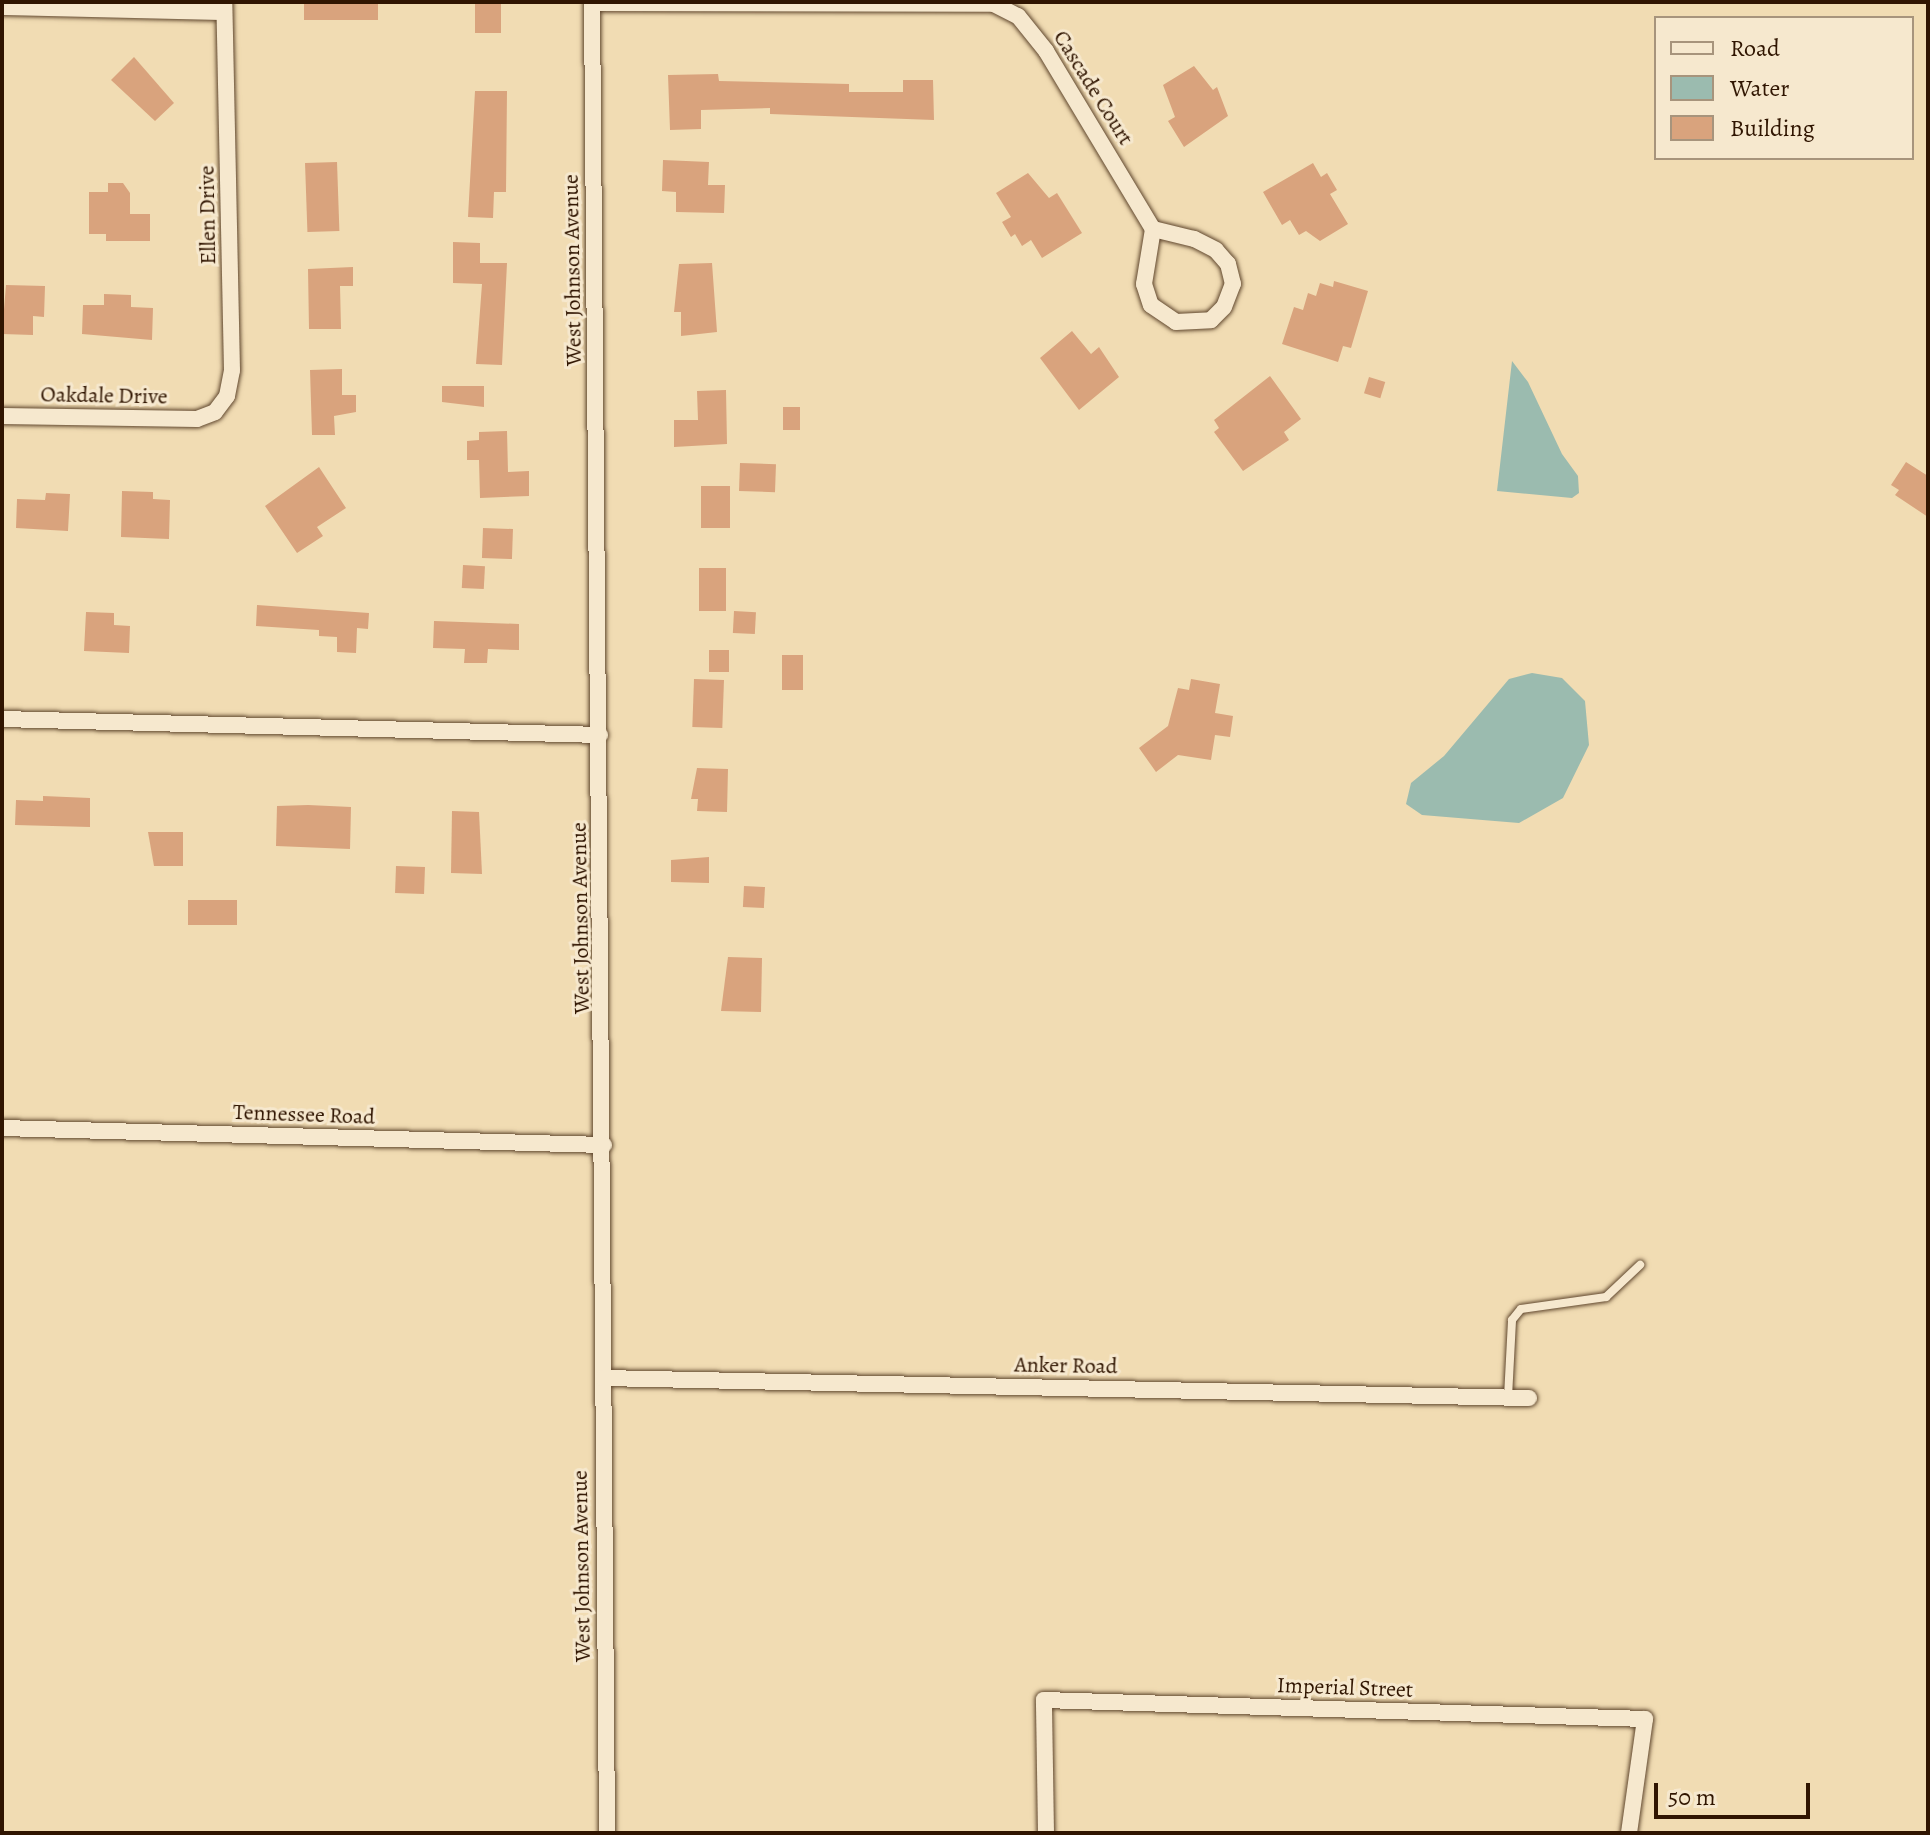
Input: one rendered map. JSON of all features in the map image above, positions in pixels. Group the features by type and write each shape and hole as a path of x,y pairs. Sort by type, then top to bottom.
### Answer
{"street":[{"name":"Cascade Court","path":"592,2 994,4 1024,23 1153,229"},
{"name":"West Johnson Avenue","path":"592,2 604,1145 607,1833"},
{"path":"2,7 224,7"},
{"name":"Ellen Drive","path":"206,417 227,396 232,370 224,7"},
{"path":"1153,229 1194,239 1216,250 1228,264 1233,284 1224,307 1211,320 1176,322 1151,305 1144,284 1153,229"},
{"name":"Oakdale Drive","path":"2,416 206,417"},
{"path":"2,719 600,735"},
{"name":"Tennessee Road","path":"2,1128 604,1145"},
{"name":"Anker Road","path":"603,1378 1529,1398"},
{"name":"Imperial Street","path":"1046,1833 1044,1700 1645,1719 1629,1833"}],"lane":[{"path":"1508,1397 1512,1320 1521,1309 1606,1297 1640,1265"}],"water":[{"path":"1512,361 1528,382 1562,454 1578,476 1579,493 1572,498 1497,491"},
{"path":"1532,673 1562,678 1585,701 1589,745 1563,798 1519,823 1422,815 1406,804 1411,783 1444,756 1509,679"}],"building":[{"path":"304,2 378,2 378,20 304,20"},
{"path":"475,2 501,2 501,33 475,33"},
{"path":"134,57 174,103 155,121 111,80"},
{"path":"1194,66 1213,90 1217,87 1228,116 1184,147 1168,121 1175,117 1163,85"},
{"path":"718,74 719,81 849,84 849,92 903,92 903,80 933,80 934,120 770,114 770,108 701,110 701,129 670,130 668,75"},
{"path":"475,91 507,91 506,192 494,192 493,218 468,217"},
{"path":"663,160 709,162 708,185 725,185 724,213 676,212 676,192 662,191"},
{"path":"337,162 339,231 307,232 305,163"},
{"path":"1313,163 1321,177 1327,173 1337,190 1330,194 1348,224 1320,241 1306,231 1299,235 1290,220 1282,225 1263,192"},
{"path":"1028,173 1049,198 1057,193 1082,233 1042,258 1031,240 1022,246 1015,234 1011,237 1002,222 1011,217 996,193"},
{"path":"108,183 123,183 130,193 130,214 150,214 150,241 106,241 106,234 89,234 89,192 108,192"},
{"path":"453,242 480,243 480,263 507,263 502,365 476,364 482,284 453,283"},
{"path":"712,263 717,332 681,336 681,312 674,312 679,264"},
{"path":"353,267 353,286 340,286 341,329 309,329 308,269"},
{"path":"1334,281 1368,291 1351,348 1343,346 1338,362 1282,344 1294,307 1303,310 1308,293 1316,296 1320,283 1333,287"},
{"path":"6,285 45,286 44,317 33,316 33,335 2,334"},
{"path":"104,294 131,295 131,307 153,308 152,340 82,334 83,305 104,305"},
{"path":"1072,331 1091,354 1099,347 1119,377 1079,410 1040,358"},
{"path":"342,369 342,395 356,395 356,412 334,416 335,435 312,435 310,370"},
{"path":"1270,376 1301,419 1284,432 1289,440 1243,471 1214,432 1219,428 1214,420"},
{"path":"1369,377 1385,382 1380,398 1364,393"},
{"path":"442,386 484,386 484,407 442,402"},
{"path":"726,390 727,444 674,447 674,420 698,420 697,391"},
{"path":"783,407 800,407 800,430 783,430"},
{"path":"507,431 508,472 529,471 529,496 480,498 479,460 467,460 467,441 479,440 479,432"},
{"path":"1906,462 1928,476 1928,517 1895,495 1899,490 1891,485"},
{"path":"740,463 776,464 775,492 739,491"},
{"path":"319,467 346,508 317,527 323,536 297,553 265,506"},
{"path":"701,486 730,486 730,528 701,528"},
{"path":"122,491 153,492 153,499 170,500 169,539 121,537"},
{"path":"46,493 70,494 68,531 16,528 17,499 45,500"},
{"path":"483,528 513,529 512,559 482,558"},
{"path":"463,565 485,566 484,589 462,588"},
{"path":"699,568 726,568 726,611 699,611"},
{"path":"257,605 369,613 368,629 357,628 356,653 337,652 337,637 319,636 319,630 256,626"},
{"path":"734,611 756,612 755,634 733,633"},
{"path":"86,612 114,613 114,625 130,626 129,653 84,651"},
{"path":"434,621 519,624 519,650 488,649 487,663 464,663 465,649 433,648"},
{"path":"709,650 729,650 729,672 709,672"},
{"path":"782,655 803,655 803,690 782,690"},
{"path":"694,679 724,680 722,728 692,727"},
{"path":"1191,679 1220,684 1215,713 1233,716 1230,737 1215,735 1211,760 1178,755 1156,772 1139,748 1168,726 1178,688 1189,690"},
{"path":"697,768 728,769 727,812 697,811 698,799 691,799"},
{"path":"43,796 90,798 90,827 15,825 16,800 43,801"},
{"path":"277,806 351,807 350,849 276,846"},
{"path":"452,811 479,812 482,874 451,873"},
{"path":"148,832 183,832 183,866 154,866"},
{"path":"709,857 709,883 671,882 671,860"},
{"path":"396,866 425,867 424,894 395,893"},
{"path":"744,886 765,887 764,908 743,907"},
{"path":"188,900 237,900 237,925 188,925"},
{"path":"728,957 762,958 761,1012 721,1011"}]}
